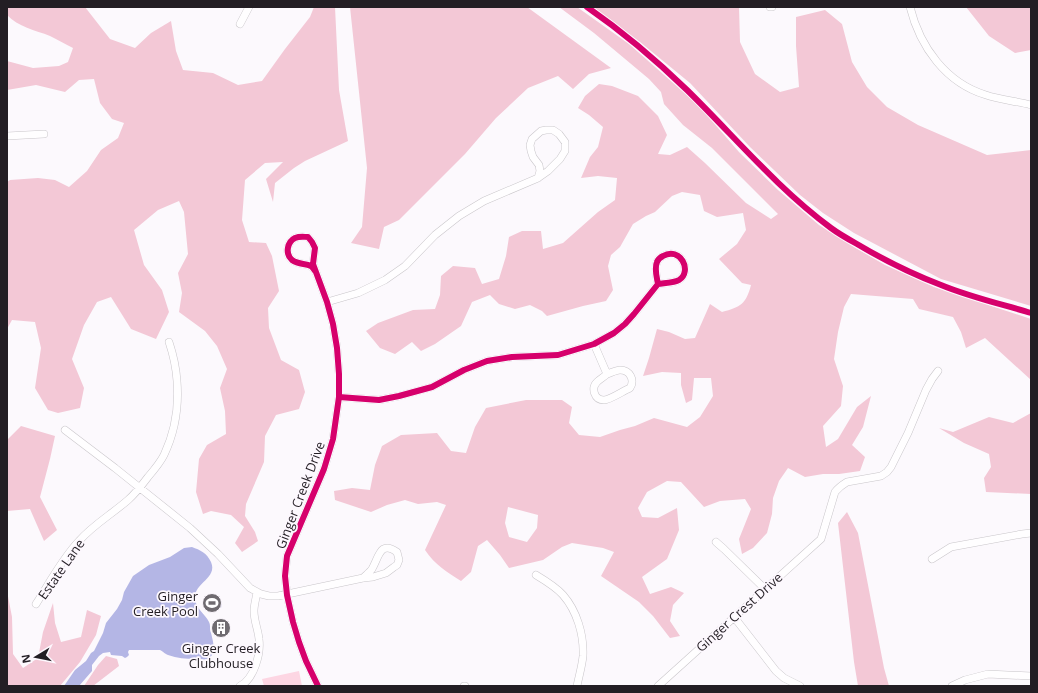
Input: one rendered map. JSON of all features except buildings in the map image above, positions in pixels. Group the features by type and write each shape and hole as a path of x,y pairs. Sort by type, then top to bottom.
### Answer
{"street":[{"path":"240,24 249,7"},
{"path":"910,7 925,46 934,59 952,77 973,90 985,95 1031,105"},
{"path":"327,302 358,293 385,280 405,266 435,235 460,216 484,201 538,178 548,171 566,151 565,142 559,134 553,130 546,130 532,138 530,145 531,151 533,157 539,165 540,171 538,178"},
{"path":"7,136 44,134"},
{"name":"Ginger Creek Drive","path":"315,270 310,265 296,263 290,258 288,252 289,244 294,238 301,236 308,237 315,248 313,264 327,302 333,324 339,374 339,397 333,439 324,469 287,556 285,576 287,595 299,642 314,678 320,686"},
{"path":"339,397 379,400 399,396 432,387 464,370 487,361 512,357 558,355 594,344 625,324 658,284 678,280 682,276 685,267 678,255 666,254 660,257 657,262 656,269 658,284"},
{"name":"Estate Lane","path":"36,604 61,564 79,540 90,529 114,512 140,488 163,456 174,428 177,413 177,386 174,356 169,342"},
{"path":"594,344 608,374"},
{"path":"618,370 624,370 631,376 632,385 630,388 605,401 600,400 594,392 594,386 596,382 608,374 618,370"},
{"name":"Ginger Crest Drive","path":"658,686 821,539 835,492 842,484 881,476 887,472 908,433 926,390 938,371"},
{"path":"65,430 199,535 246,585 257,592 269,596 287,595 363,578 373,578 386,573 397,565 399,560 397,552 388,548 383,549 377,557 372,569 363,578"},
{"path":"932,559 951,547 1022,534 1031,534"},
{"path":"716,542 765,589"},
{"path":"536,575 556,588 563,595 574,612 583,644 583,656 577,686"},
{"path":"242,685 252,673 260,647 254,611 257,592"},
{"path":"734,617 776,671 784,678 800,686"},
{"path":"952,686 965,680 988,674 1031,676"}],"shaded area":[{"path":"7,7 85,7 110,39 135,48 151,33 171,21 176,51 183,70 213,73 238,85 262,81 310,17 314,7 335,7 339,90 348,141 305,161 275,183 273,202 266,179 283,162 265,163 245,180 242,220 249,242 266,243 272,256 279,291 268,308 269,328 281,360 299,370 305,392 299,409 276,415 265,436 264,462 246,504 245,516 255,532 258,541 242,552 235,543 244,527 231,515 211,511 203,514 196,492 199,459 207,445 226,434 225,411 220,388 227,369 217,346 205,331 179,312 182,293 178,273 188,254 184,212 179,201 158,210 134,230 144,265 162,290 169,312 156,339 131,329 111,297 97,302 84,325 72,359 84,388 80,408 58,413 48,410 35,388 41,348 35,322 12,320 7,329 7,182 10,180 38,178 55,180 69,187 87,171 101,150 118,138 124,123 112,119 100,103 94,79 79,80 65,92 36,85 7,90 7,61 33,68 59,66 68,62 73,48 50,36 27,28 11,19 7,15"},
{"path":"350,7 527,7 611,68 589,74 573,89 558,76 528,88 496,118 465,154 399,220 384,227 379,249 351,243 362,227 367,168"},
{"path":"559,7 577,7 629,44 698,105 739,152 778,190 819,225 885,265 934,287 1031,319 1031,380 985,338 966,348 961,332 953,317 919,309 913,299 851,294 844,307 834,359 843,386 841,406 823,426 826,447 838,439 857,407 871,396 863,427 852,445 865,457 860,471 805,477 788,468 779,481 773,498 772,514 767,533 753,548 742,554 739,539 751,509 745,499 720,501 704,507 681,482 667,481 647,492 638,508 642,517 658,518 677,508 679,530 667,559 642,577 650,594 671,587 684,593 673,605 670,621 680,636 670,638 653,616 639,602 601,576 614,552 603,548 572,543 562,547 543,560 509,568 487,540 478,546 471,572 461,581 437,564 425,550 446,505 437,502 418,504 405,500 387,505 371,512 335,500 334,491 352,488 370,490 375,465 382,446 401,435 437,433 451,451 466,453 475,427 486,408 526,400 562,400 572,407 569,423 579,435 600,437 635,426 654,418 687,427 700,417 713,396 711,378 694,378 692,400 686,403 681,385 681,373 662,372 643,376 657,329 669,332 685,339 695,338 710,304 722,312 738,306 745,301 751,285 742,283 719,259 737,244 746,230 743,213 717,217 704,211 700,195 682,192 672,196 655,212 633,224 620,247 611,255 608,266 613,290 606,301 547,316 542,311 530,305 515,309 499,304 490,295 472,302 461,326 435,344 421,351 412,342 395,354 380,348 366,331 378,323 413,310 435,309 440,295 441,276 453,266 475,268 482,284 499,279 506,256 509,237 522,231 541,231 543,249 563,243 598,212 615,200 617,178 598,176 581,178 590,157 598,147 603,127 578,108 585,96 599,84 612,86 638,96 658,116 667,135 658,154 670,155 687,147 746,203 771,219 778,214 712,148 683,125 664,104 661,92 649,79 594,33","holes":["508,507 538,515 537,528 527,542 509,537 505,523"]},
{"path":"593,7 739,7 740,42 755,74 780,92 799,87 796,46 796,17 825,10 842,24 852,62 867,87 887,107 918,125 987,155 1031,150 1031,306 941,279 854,233 823,213 800,195 750,147 690,83 640,42"},
{"path":"966,7 1031,7 1031,50 1015,53 989,36"},
{"path":"1031,413 1031,494 986,492 984,478 991,467 989,454 964,443 939,428 953,432 989,417 1013,423"},
{"path":"21,426 55,436 40,497 57,530 44,541 30,509 7,511 7,440"},
{"path":"847,512 858,533 884,668 889,686 858,686 838,523"},
{"path":"7,591 12,617 13,654 23,668 38,658 43,632 53,603 55,623 61,642 81,637 87,610 101,616 96,635 80,662 60,686 7,686"},
{"path":"106,656 117,659 119,666 93,686 84,686 98,665"},
{"path":"299,671 302,686 264,686 262,679"}],"water":[{"path":"192,547 205,554 211,562 211,572 198,588 195,602 210,623 214,647 211,657 208,659 182,658 168,655 160,650 129,650 129,655 125,658 122,656 111,655 110,652 103,653 92,665 92,671 79,686 64,686 75,670 86,661 94,651 106,623 117,609 133,576 149,565 170,557 184,548"},
{"name":"Ginger Creek Pool","path":"204,598 212,598 222,602 221,608 203,603"}],"cycle path":[{"path":"587,7 626,36 663,68 687,90 774,179 811,213 834,230 888,261 930,281 963,293 1031,313"},
{"path":"315,271 311,266 297,263 288,255 288,248 292,240 300,237 308,237 315,248 313,264 327,302 333,324 339,374 339,397 333,439 324,469 287,556 285,576 287,595 293,622 306,661 318,686"},
{"path":"339,397 379,400 399,396 432,387 464,370 487,361 512,357 558,355 594,344 614,333 625,324 658,284 677,281 683,276 685,266 683,261 675,254 662,256 658,260 656,265 658,284"}],"place":[{"name":"Ginger Creek Pool","path":"212,603"},
{"name":"Ginger Creek Clubhouse","path":"221,628"}]}
